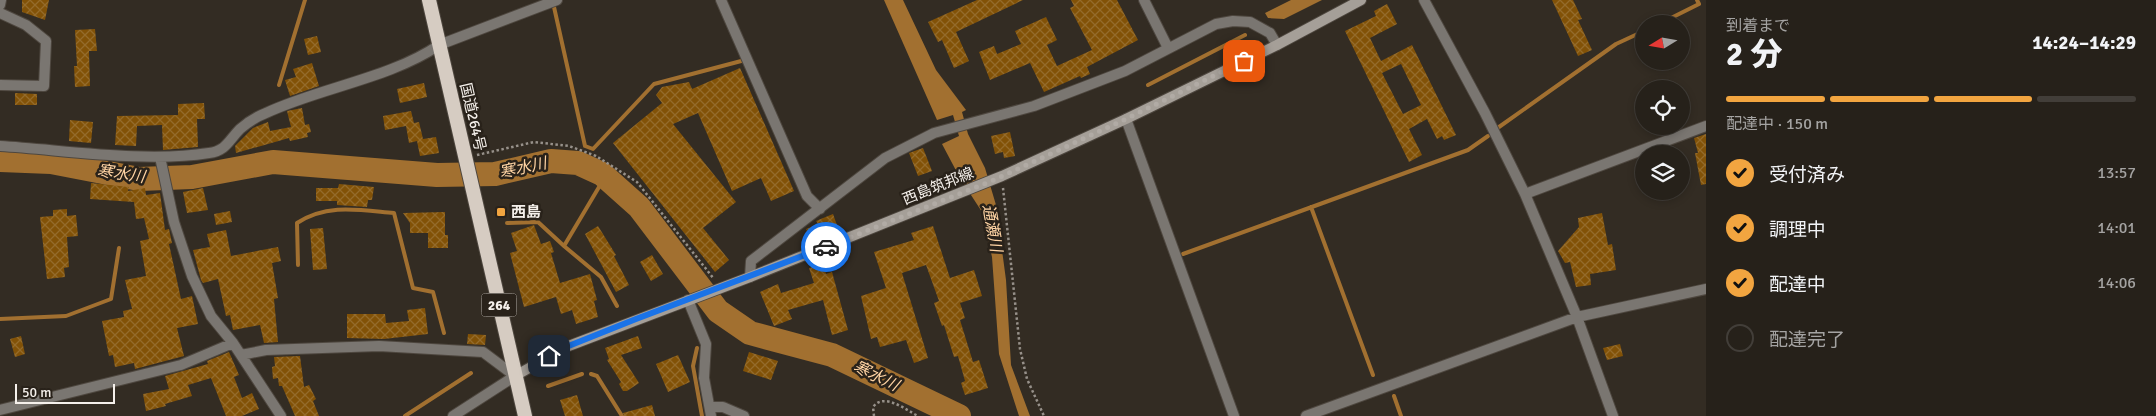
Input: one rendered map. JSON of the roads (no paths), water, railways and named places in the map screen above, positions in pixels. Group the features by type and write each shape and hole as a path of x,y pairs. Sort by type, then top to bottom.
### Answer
{"highway":[{"name":"国道264号","path":"429,0 525,416"}],"main road":[{"name":"西島筑邦線","path":"515,376 566,347 750,277 998,178 1126,119 1277,45 1361,0"}],"street":[{"path":"0,6 1,0"},
{"path":"0,146 160,161 210,153 224,149 242,128 266,113 369,76 427,53 439,45 557,0"},
{"path":"721,0 807,196 820,209"},
{"path":"1144,0 1168,48"},
{"path":"1424,0 1485,113 1525,194 1577,317 1613,416"},
{"path":"0,13 26,25 46,41 44,86 0,85"},
{"path":"750,277 751,261 884,158 919,140 954,127 1034,106 1125,71 1216,24 1233,21 1250,22 1270,34 1277,45"},
{"path":"1126,119 1234,416"},
{"path":"1525,194 1706,126"},
{"path":"160,161 166,189 192,276 210,316 233,343 281,416"},
{"path":"1306,416 1577,317 1706,290"},
{"path":"688,300 706,344 704,378 711,411 723,407 744,416"},
{"path":"0,410 181,365 233,343"},
{"path":"241,355 266,350 379,346 483,352 515,376 452,416"}],"water":[{"name":"通瀬川","path":"884,0 903,0 936,70 966,110 962,112 968,134 985,168 996,205 1006,280 1011,365 1030,416 1019,416 999,354 992,257 982,212 960,178 942,144 959,136 953,115 937,120"},
{"path":"1291,0 1322,0 1284,19 1268,18 1265,13"}],"waterway":[{"path":"279,85 305,0"},
{"path":"1677,15 1699,4 1697,0"},
{"path":"554,7 585,146 593,149 654,84 745,60"},
{"path":"1148,85 1245,35"},
{"path":"1499,127 1616,44 1635,35"},
{"path":"1183,254 1468,150 1488,136"},
{"name":"寒水川","path":"0,160 51,162 139,179 192,177 273,162 437,175 495,174 551,161 578,163 602,174 639,207 718,311 750,333 832,355 959,416"},
{"path":"507,223 538,222 564,246 602,182 602,174"},
{"path":"1311,207 1373,375"},
{"path":"298,265 297,223 308,217 332,210 344,209 394,213 413,288 433,292 444,333"},
{"path":"564,246 601,277 617,306"},
{"path":"0,319 66,316 111,299 119,248"},
{"path":"697,348 693,366 702,416"},
{"path":"405,416 471,373"},
{"path":"548,386 582,374"},
{"path":"591,374 597,376 622,416"},
{"path":"1394,396 1401,416"}],"place":[{"name":"西島","path":"501,212"}]}
